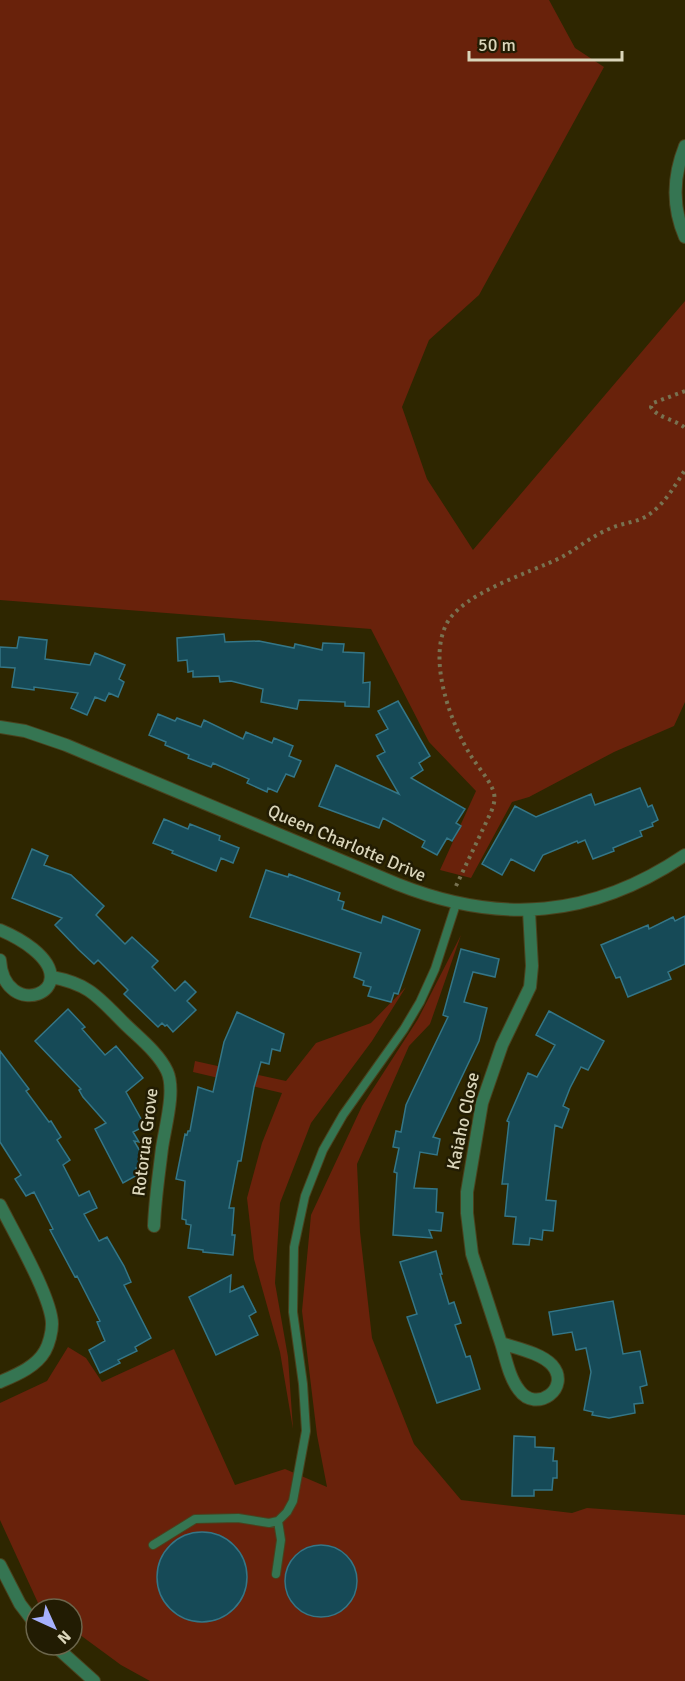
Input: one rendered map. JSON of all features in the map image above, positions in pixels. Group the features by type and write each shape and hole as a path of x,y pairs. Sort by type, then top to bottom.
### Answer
{"street":[{"path":"685,146 676,174 675,193 677,210 685,237"},
{"name":"Queen Charlotte Drive","path":"0,727 25,731 66,745 424,895 454,903 496,910 529,910 588,901 616,892 662,871 685,855"},
{"name":"Kaiaho Close","path":"501,1343 550,1363 557,1373 558,1383 553,1393 543,1399 533,1400 521,1393 511,1377 472,1254 466,1213 467,1192 482,1103 502,1045 530,987 532,966 529,910"},
{"path":"0,960 3,978 19,994 29,997 41,993 52,978 51,969 39,954 22,940 1,934"},
{"name":"Rotorua Grove","path":"52,978 70,981 93,992 155,1054 167,1071 170,1080 170,1096 156,1192 154,1226"},
{"path":"0,1205 45,1297 52,1323 46,1351 39,1359 0,1382"},
{"path":"0,1565 24,1609"},
{"path":"67,1657 94,1681"}],"lane":[{"path":"153,1545 195,1519 238,1518 269,1523 278,1521 287,1512 292,1501 306,1431 303,1384 293,1312 294,1247 305,1197 322,1150 343,1115 404,1029 420,1002 435,969 454,903"},
{"path":"276,1574 280,1540 278,1521"}],"path":[{"path":"685,391 653,403 651,406 656,413 685,428"},
{"path":"454,903 458,880 495,803 493,790 462,740 449,708 440,667 440,647 445,626 459,608 481,594 557,559 613,527 644,518 658,507 685,470"}],"shaded area":[{"path":"0,0 549,0 575,48 604,67 479,295 429,340 402,407 427,479 473,550 685,301 685,702 674,726 614,752 529,797 512,802 471,878 440,870 476,791 429,742 371,629 0,600"},
{"path":"461,935 430,1024 409,1046 357,1164 360,1232 372,1338 414,1444 461,1500 572,1513 587,1508 685,1515 685,1681 150,1681 121,1665 84,1638 84,1597 35,1597 0,1520 0,1403 47,1381 68,1347 86,1358 102,1382 174,1349 235,1485 285,1469 327,1487 317,1435 302,1311 311,1215 362,1106 418,1019"},
{"path":"406,987 372,1041 311,1123 280,1203 275,1283 288,1357 293,1429 280,1352 254,1259 247,1198 262,1143 282,1093 193,1072 195,1061 286,1081 316,1043 371,1023"}],"building":[{"path":"224,634 225,642 259,641 294,648 295,644 322,650 323,643 344,644 343,652 364,653 363,683 370,682 369,707 345,706 345,702 299,700 297,709 261,702 263,689 231,681 220,682 219,676 193,677 193,671 188,672 187,660 178,661 177,638"},
{"path":"19,637 47,640 45,659 90,665 95,653 125,665 119,679 124,682 118,697 109,693 105,701 95,697 87,715 71,708 78,693 34,687 34,690 12,687 15,668 0,667 0,647 17,648"},
{"path":"398,701 430,756 419,763 423,770 411,778 465,809 456,823 461,826 452,841 447,838 437,855 422,847 425,841 383,818 379,828 319,806 336,765 399,794 377,756 385,752 376,735 388,729 378,711"},
{"path":"158,714 201,727 204,720 243,739 246,732 272,743 274,738 293,746 289,756 301,761 294,777 286,774 277,792 268,788 267,792 247,783 249,779 213,763 211,767 188,758 189,755 149,735"},
{"path":"640,788 648,807 652,805 658,820 652,823 653,826 640,831 642,836 613,848 614,851 593,859 585,840 543,855 534,871 511,859 502,875 482,864 515,806 536,817 591,794 595,805"},
{"path":"164,819 188,829 190,824 220,836 219,840 239,848 233,863 221,858 216,871 153,843"},
{"path":"32,849 48,856 44,865 71,875 104,906 96,915 125,944 132,937 158,961 152,967 175,991 185,981 196,992 187,1001 196,1010 173,1032 162,1023 158,1027 124,994 128,990 98,960 94,964 79,950 55,925 62,918 12,898"},
{"path":"266,870 288,877 289,874 340,893 338,900 344,902 342,909 381,923 383,916 420,930 398,994 394,993 391,1002 368,996 371,987 363,985 364,981 354,977 361,953 250,917"},
{"path":"685,916 685,964 668,972 671,979 628,997 620,977 616,978 601,945 648,925 649,929 673,917 675,921"},
{"path":"461,949 499,959 495,977 473,972 464,1002 487,1008 479,1041 433,1137 440,1139 437,1155 420,1152 414,1188 437,1189 436,1212 443,1213 441,1231 429,1230 432,1238 393,1235 397,1173 394,1172 399,1148 393,1147 396,1131 401,1132 406,1105 448,1017 443,1015"},
{"path":"68,1009 85,1027 82,1029 105,1055 116,1046 143,1078 126,1092 145,1126 133,1132 139,1142 134,1141 147,1163 136,1168 139,1174 123,1183 95,1129 106,1123 83,1097 79,1090 81,1089 35,1041"},
{"path":"549,1011 604,1041 588,1070 581,1067 570,1088 563,1106 569,1109 562,1128 555,1125 546,1200 556,1201 553,1231 543,1230 542,1240 530,1238 529,1245 513,1244 516,1217 505,1216 508,1184 502,1184 509,1122 507,1121 528,1073 537,1077 555,1045 536,1035"},
{"path":"237,1012 284,1034 280,1051 272,1049 269,1064 261,1062 254,1087 241,1161 238,1161 229,1208 234,1208 233,1255 188,1248 191,1225 186,1224 186,1220 182,1219 185,1181 176,1179 185,1134 187,1135 190,1131 198,1087 213,1092 224,1042"},
{"path":"0,1051 29,1089 26,1091 61,1137 57,1140 70,1160 63,1165 79,1196 89,1191 97,1208 84,1214 99,1241 107,1237 124,1266 131,1282 124,1285 151,1338 135,1347 137,1351 118,1360 120,1363 100,1373 89,1350 105,1341 97,1322 100,1321 50,1230 53,1229 34,1192 26,1196 15,1179 21,1175 0,1142"},
{"path":"436,1251 449,1304 454,1302 461,1323 455,1325 466,1357 470,1356 480,1389 437,1403 407,1317 417,1314 400,1262"},
{"path":"231,1275 230,1292 243,1286 256,1312 249,1316 258,1335 216,1355 189,1297"},
{"path":"613,1301 623,1354 640,1351 647,1385 640,1387 643,1403 634,1404 635,1413 609,1418 592,1415 593,1412 584,1410 591,1372 586,1348 576,1350 572,1332 553,1335 549,1312"},
{"path":"514,1436 535,1437 535,1447 554,1448 553,1461 557,1461 557,1478 553,1478 552,1490 534,1490 534,1496 512,1496"},
{"path":"202,1532 219,1535 234,1545 244,1560 247,1577 244,1594 234,1609 219,1619 202,1622 185,1619 170,1609 160,1594 157,1577 160,1560 170,1545 185,1535"},
{"path":"321,1545 341,1551 351,1561 357,1581 351,1601 341,1611 321,1617 301,1611 291,1601 285,1581 291,1561 301,1551"}]}
